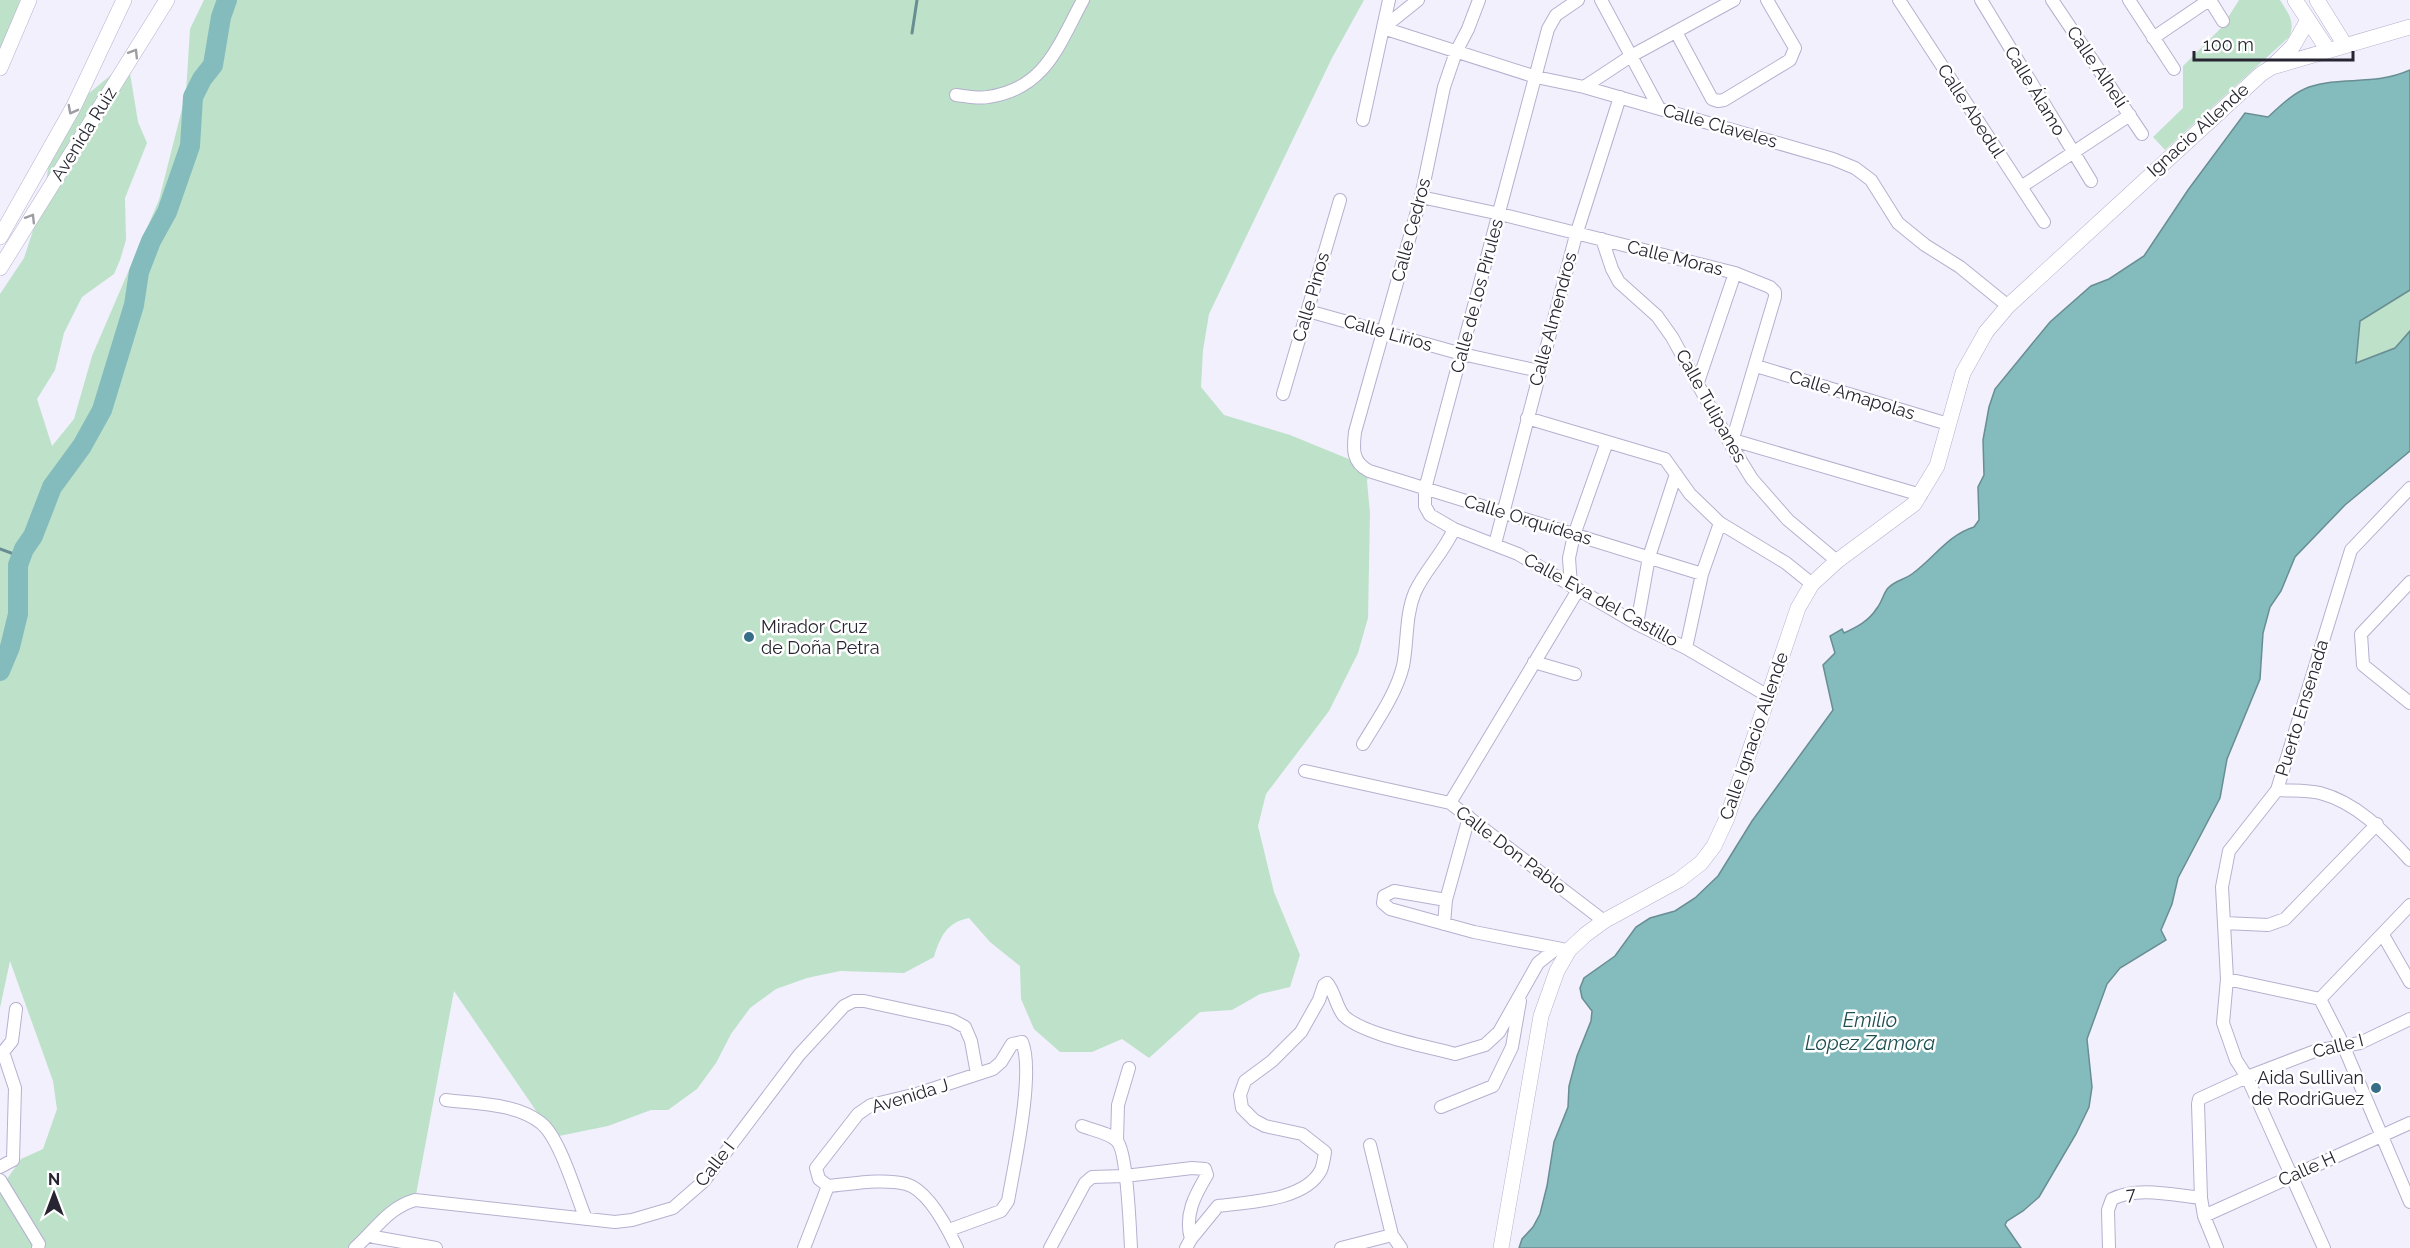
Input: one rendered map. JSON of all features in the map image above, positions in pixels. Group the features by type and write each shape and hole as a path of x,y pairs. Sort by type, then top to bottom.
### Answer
{"street":[{"path":"0,68 28,0"},
{"name":"Avenida Ruiz","path":"0,237 74,106 124,0"},
{"name":"Avenida Ruiz","path":"0,268 167,0"},
{"path":"956,95 986,98 1015,90 1034,79 1046,66 1083,0"},
{"path":"1363,120 1389,0"},
{"path":"1383,28 1418,0"},
{"name":"Calle Cedros","path":"1356,462 1353,450 1355,432 1421,197 1444,87 1456,52 1479,0"},
{"name":"Calle de los Pirules","path":"1430,515 1425,506 1425,489 1551,22 1556,15 1578,0"},
{"path":"1601,0 1659,108"},
{"path":"1584,87 1631,56 1734,0"},
{"path":"1676,32 1712,99 1724,100 1790,60 1794,55 1795,48 1767,0"},
{"name":"Calle Abedul","path":"1899,0 2044,222"},
{"name":"Calle Álamo","path":"1981,0 2091,181"},
{"name":"Calle Alhelí","path":"2052,0 2142,134"},
{"path":"2129,0 2174,69"},
{"path":"2153,38 2210,0 2223,21"},
{"path":"2295,0 2328,50"},
{"path":"2317,0 2345,45"},
{"path":"2272,67 2293,46 2308,20"},
{"name":"Ignacio Allende","path":"2074,245 2253,81 2272,67 2410,27"},
{"name":"Calle Claveles","path":"1383,28 1536,77 1584,87 1659,108 1833,159 1855,168 1871,180 1898,223 1925,245 1960,267 2008,306"},
{"name":"Calle Almendros","path":"1495,544 1576,235 1620,97"},
{"path":"1710,123 1718,101"},
{"path":"2021,187 2130,115"},
{"name":"Calle Moras","path":"1421,197 1500,214 1576,235 1602,239 1735,273 1770,287 1775,297 1732,442"},
{"name":"Calle Pinos","path":"1283,394 1340,200"},
{"name":"Calle Tulipanes","path":"1602,239 1619,282 1657,316 1672,337 1752,479 1768,500 1788,520 1838,561"},
{"name":"Calle Ignacio Allende","path":"1501,1248 1541,1017 1563,949 1604,921 1679,880 1701,863 1714,846 1727,818 1798,608 1812,584 1838,561 1914,504 1921,495 1937,466 1963,373 1973,353 1986,332 2008,306 2074,245"},
{"path":"1697,385 1735,273"},
{"name":"Calle Lirios","path":"1308,311 1462,354 1539,371"},
{"name":"Calle Amapolas","path":"1756,366 1948,424"},
{"path":"1527,418 1665,459 1690,494 1720,523 1786,563 1812,584"},
{"path":"1450,803 1534,662 1574,588 1569,558 1574,535 1606,441"},
{"path":"1732,442 1921,495"},
{"name":"Calle Orquídeas","path":"1356,462 1368,471 1702,574"},
{"path":"1637,624 1649,557 1676,474"},
{"name":"Puerto Ensenada","path":"2324,1248 2247,1077 2236,1060 2223,1023 2227,980 2222,887 2229,851 2277,790 2351,550 2410,488"},
{"name":"Calle Eva del Castillo","path":"1430,515 1454,529 1518,554 1637,624 1686,648 1768,696"},
{"path":"1686,648 1702,574 1720,523"},
{"path":"1363,744 1396,688 1403,664 1409,609 1416,590 1447,545 1454,529"},
{"path":"2410,582 2361,634 2362,665 2410,703"},
{"path":"1534,662 1575,674"},
{"name":"Calle Don Pablo","path":"1305,771 1450,803 1604,921"},
{"path":"2277,790 2318,792 2343,802 2377,824 2410,860"},
{"path":"1444,924 1446,900 1469,817"},
{"path":"2224,923 2268,925 2285,919 2377,824"},
{"path":"1446,900 1394,891 1384,896 1383,903 1390,909 1474,932 1563,949"},
{"path":"2320,999 2410,905"},
{"path":"2383,935 2410,982"},
{"path":"1188,1243 1218,1206 1283,1196 1309,1184 1321,1170 1325,1152 1319,1145 1302,1134 1265,1126 1254,1120 1242,1108 1240,1095 1245,1082 1272,1061 1301,1032 1319,1000 1324,985 1327,983 1342,1014 1359,1027 1455,1054 1485,1045 1499,1032 1538,963 1563,949"},
{"path":"2227,980 2320,999"},
{"path":"1441,1107 1493,1086 1512,1047 1521,994"},
{"path":"2320,999 2343,1046 2410,1202"},
{"name":"Calle I","path":"356,1248 372,1235 387,1214 401,1204 416,1200 615,1222 632,1220 673,1208 704,1181 799,1055 844,1006 854,1001 864,1001 952,1020 965,1027 971,1041 977,1074"},
{"path":"0,1167 13,1160 15,1088 3,1052 12,1041 16,1009"},
{"name":"Calle I","path":"2201,1198 2199,1099 2247,1077 2315,1051 2360,1043 2410,1019"},
{"name":"Avenida J","path":"828,1186 819,1179 816,1168 818,1163 858,1114 871,1105 917,1094 993,1069 1001,1062 1012,1044 1022,1042 1026,1065 1022,1123 1008,1201 1001,1211 949,1230"},
{"path":"1129,1068 1118,1104 1117,1140 1125,1176 1131,1248"},
{"path":"446,1100 509,1109 541,1123 554,1137 586,1220"},
{"name":"Calle H","path":"2204,1216 2410,1123"},
{"path":"1082,1126 1117,1140"},
{"path":"1370,1145 1392,1235 1401,1248"},
{"path":"1050,1248 1086,1183 1092,1177 1125,1176 1192,1168 1205,1169 1207,1175 1192,1201 1188,1243"},
{"path":"0,1179 39,1244 38,1248"},
{"path":"804,1248 828,1186 892,1182 909,1185 925,1197 949,1230 957,1248"},
{"name":"7","path":"2109,1248 2108,1210 2112,1199 2121,1194 2150,1193 2201,1198"},
{"path":"2201,1198 2204,1216 2217,1248"},
{"path":"372,1235 383,1248"},
{"path":"372,1235 436,1248"},
{"path":"1341,1248 1392,1235"}],"shaded area":[{"path":"0,0 26,0 0,69"},
{"path":"204,0 1364,0 1332,58 1209,314 1203,350 1201,387 1224,415 1290,435 1356,462 1369,471 1367,481 1370,513 1368,618 1358,653 1329,711 1266,794 1258,826 1274,892 1300,955 1290,987 1260,994 1232,1010 1200,1012 1149,1058 1122,1039 1092,1052 1060,1052 1034,1029 1021,999 1020,966 990,942 969,918 950,927 939,943 934,957 904,973 840,971 807,978 776,989 750,1008 697,1089 668,1110 651,1110 608,1126 554,1137 454,991 415,1200 355,1248 0,1248 0,1189 21,1159 43,1149 57,1109 53,1081 10,961 0,1008 0,294 24,258 44,197 50,155 77,103 128,61 138,122 147,143 125,198 126,240 114,274 82,297 64,333 55,370 37,399 52,446 74,419 92,356 159,200 186,93 190,29"},
{"path":"2239,0 2280,0 2291,22 2289,37 2165,150 2153,137 2183,108 2183,66 2222,27"},
{"path":"2410,290 2410,331 2395,348 2356,364 2360,321"}],"water":[{"name":"Emilio Lopez Zamora","path":"2410,70 2410,290 2360,321 2356,363 2395,348 2410,331 2410,451 2345,505 2295,557 2281,591 2270,607 2263,633 2260,679 2227,759 2220,798 2178,878 2172,904 2161,930 2166,940 2120,968 2107,984 2087,1039 2092,1087 2089,1107 2039,1197 2007,1221 2005,1225 2021,1248 1519,1248 1522,1239 1533,1227 1540,1214 1554,1142 1568,1107 1569,1086 1577,1056 1591,1021 1592,1011 1582,998 1580,988 1584,978 1615,956 1636,927 1650,918 1675,911 1695,898 1718,876 1752,821 1833,710 1823,665 1835,653 1830,636 1842,629 1844,633 1866,620 1879,606 1888,588 1912,574 1956,535 1974,527 1979,520 1978,487 1984,475 1983,440 1995,389 2050,322 2091,286 2109,279 2144,256 2188,190 2245,113 2268,117 2292,96 2309,87 2333,82 2384,78"}],"waterway":[{"path":"0,671 10,647 18,614 18,565 24,549 33,536 52,487 82,446 102,410 134,305 139,272 151,241 167,212 190,146 193,97 202,79 213,65 221,17 227,0"},
{"path":"912,33 917,0"},
{"path":"0,549 22,557"}],"place":[{"name":"Mirador Cruz de Doña Petra","path":"749,637"},
{"name":"Aida Sullivan de RodriGuez","path":"2376,1088"}]}
